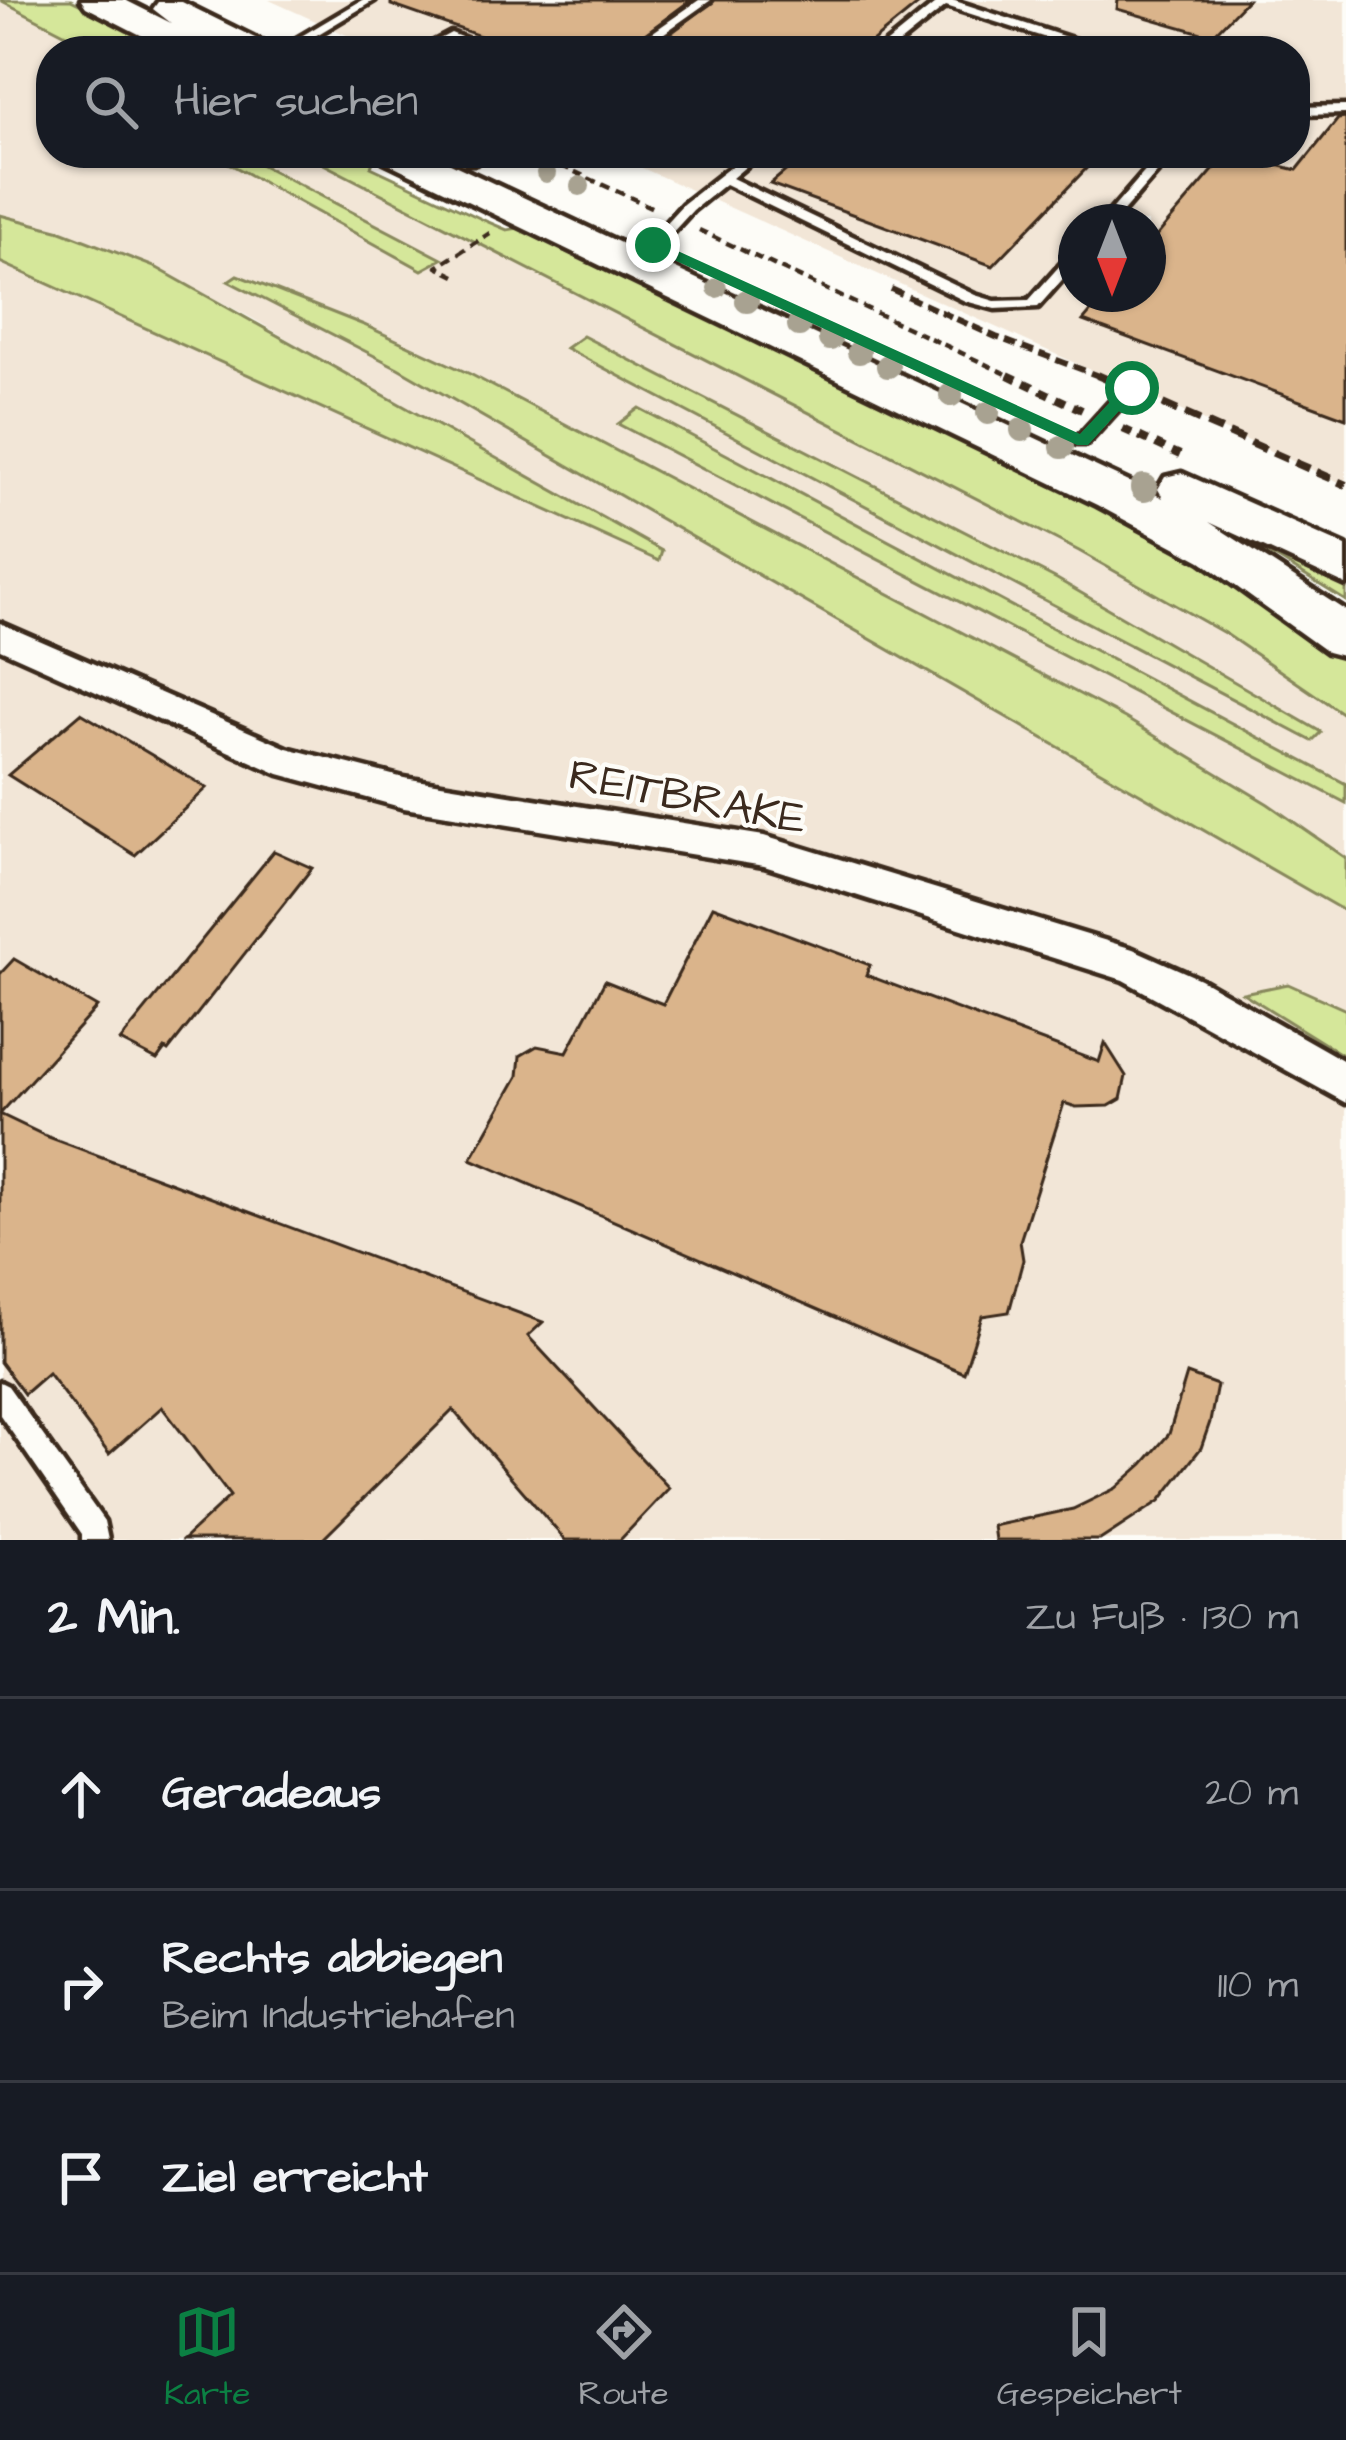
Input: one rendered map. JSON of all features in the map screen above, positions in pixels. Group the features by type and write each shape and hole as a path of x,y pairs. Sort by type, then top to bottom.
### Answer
{"main road":[{"path":"98,0 169,36"},
{"path":"151,0 222,36"},
{"path":"429,168 1156,514 1255,572 1346,638"},
{"path":"496,168 653,245 1093,430 1346,567"}],"street":[{"name":"REITBRAKE","path":"0,635 279,760 404,793 764,851 1132,967 1186,991 1346,1084"}],"lane":[{"path":"308,36 370,0"},
{"path":"654,36 706,0"},
{"path":"902,36 945,1 1053,36"},
{"path":"1310,111 1346,110"},
{"path":"653,245 688,207 737,168"},
{"path":"1123,204 1155,168"},
{"path":"724,178 970,298 994,305 1034,304 1058,277"},
{"path":"1093,430 1141,376"},
{"path":"0,1394 94,1530 95,1540"}],"path":[{"path":"455,276 437,267 479,240"},
{"path":"788,272 1093,430 1184,458"}],"shaded area":[{"path":"269,0 1346,0 1346,485 642,168 1310,168 1310,36 349,36"},
{"path":"0,1 69,36 36,36 36,168 237,168 422,270 440,258 268,168 331,168 1079,551 1226,634 1346,716 1346,784 640,409 619,423 1346,803 1346,858 1268,804 1125,718 470,374 364,325 238,276 229,281 398,368 1346,912 1346,1010 1288,984 1244,993 1346,1057 1346,1540 0,1540 0,262 660,560 257,321 157,268 61,231 0,215","holes":["584,336 1057,579 1313,741 567,349"]}],"green space":[{"path":"0,0 71,0 144,36 70,36"},
{"path":"237,168 268,168 442,259 422,270"},
{"path":"331,168 373,168 507,230 524,227 1081,491 1275,604 1346,658 1346,716 1226,634 1079,551"},
{"path":"451,168 465,168 1346,582 1346,601 1280,560"},
{"path":"0,215 61,231 157,268 662,551 659,561 0,262"},
{"path":"237,275 364,325 470,374 1125,718 1268,804 1346,858 1346,912 398,368 228,281"},
{"path":"583,336 1057,579 1321,732 1312,741 566,348"},
{"path":"639,408 1346,784 1346,803 618,424"},
{"path":"1288,984 1346,1010 1346,1057 1243,993"}],"building":[{"path":"391,0 691,0 642,36 480,36 391,5"},
{"path":"715,0 924,0 880,36 667,36"},
{"path":"1118,0 1247,0 1212,36 1117,9"},
{"path":"1346,118 1346,418 1083,321 1091,312 1166,312 1166,225 1215,168 1297,170 1310,168 1310,154 1338,119"},
{"path":"789,168 1087,168 993,266 770,184"},
{"path":"81,713 207,788 135,855 8,775"},
{"path":"274,851 312,868 168,1051 157,1060 120,1041"},
{"path":"713,906 870,965 866,975 1099,1062 1105,1043 1126,1076 1121,1099 1109,1106 1064,1103 1020,1241 1023,1260 1009,1312 982,1316 964,1373 471,1159 518,1076 520,1056 537,1046 567,1052 605,981 663,1004"},
{"path":"14,959 97,1007 0,1114 0,974"},
{"path":"0,1114 46,1136 543,1322 528,1336 669,1488 620,1540 565,1540 453,1410 322,1540 183,1540 230,1496 162,1407 109,1454 48,1373 24,1394 0,1362"},
{"path":"1187,1374 1217,1385 1210,1422 1201,1448 1160,1501 1100,1540 995,1540 993,1526 1073,1509 1116,1488 1169,1434"}],"railway":[{"path":"891,289 996,337 1103,377"},
{"path":"1097,375 1103,377"},
{"path":"1103,377 1346,485"}],"route":[{"path":"653,245 1082,441 1132,388"}]}
